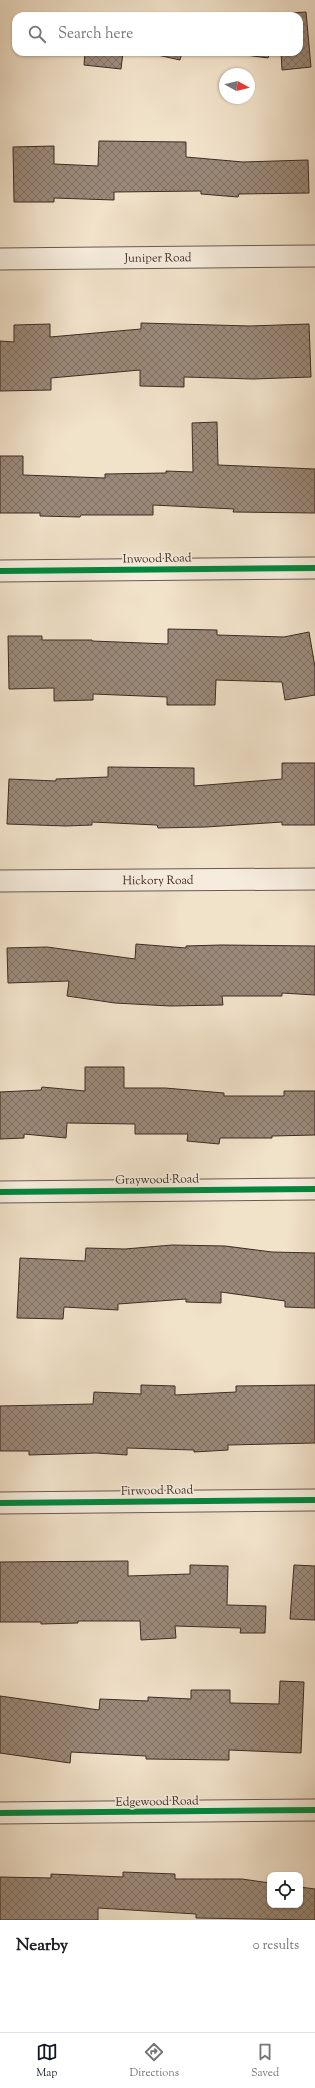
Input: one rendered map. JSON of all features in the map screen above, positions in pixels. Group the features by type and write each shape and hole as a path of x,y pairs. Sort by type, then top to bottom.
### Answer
{"street":[{"name":"Juniper Road","path":"0,259 315,256"},
{"name":"Inwood Road","path":"0,571 315,568"},
{"name":"Hickory Road","path":"0,881 315,879"},
{"name":"Graywood Road","path":"0,1192 315,1189"},
{"name":"Firwood Road","path":"0,1503 315,1500"},
{"name":"Edgewood Road","path":"0,1813 315,1810"}],"building":[{"path":"303,12 306,12 311,67 282,70 281,56 303,56"},
{"path":"85,56 123,56 121,69 84,65"},
{"path":"162,56 181,56 180,60"},
{"path":"253,56 269,56 268,58"},
{"path":"99,141 186,142 186,157 243,162 308,160 309,193 239,194 238,197 201,194 201,191 114,192 114,200 54,198 54,202 14,202 13,147 54,146 54,164 98,166"},
{"path":"141,323 250,326 309,324 311,377 253,379 184,377 184,387 140,386 140,370 51,378 51,390 0,391 0,341 14,342 14,325 50,324 50,337 141,329"},
{"path":"217,422 218,465 315,469 315,513 233,512 234,509 153,505 153,515 81,515 80,517 40,516 40,513 0,513 0,456 23,456 23,475 105,478 105,474 166,473 166,471 193,472 192,423"},
{"path":"168,629 217,630 217,635 284,637 309,632 315,667 315,695 285,700 282,682 216,680 215,705 167,705 167,697 93,694 93,700 54,701 54,688 9,689 8,636 42,636 42,640 92,640 168,644"},
{"path":"282,763 315,763 315,825 282,825 282,822 206,827 158,828 157,825 92,822 92,825 66,826 7,824 9,779 56,781 56,779 108,777 108,767 194,768 194,786 282,779"},
{"path":"136,944 186,948 186,946 221,945 315,946 315,995 282,993 282,996 222,996 223,1005 170,1006 115,1003 67,996 69,981 8,983 7,948 47,947 135,959"},
{"path":"85,1067 124,1067 124,1088 165,1088 224,1093 224,1096 284,1096 284,1091 315,1091 315,1135 272,1136 272,1138 220,1138 219,1144 187,1141 188,1134 135,1134 135,1124 67,1123 66,1138 24,1134 24,1138 0,1139 0,1092 41,1090 42,1087 85,1091"},
{"path":"172,1245 225,1246 272,1252 315,1253 315,1308 285,1307 285,1301 221,1292 221,1303 186,1302 186,1299 118,1304 118,1310 64,1307 63,1319 17,1318 20,1258 85,1261 86,1248 125,1249"},
{"path":"141,1385 175,1386 175,1395 236,1392 236,1386 315,1385 315,1443 228,1445 228,1450 194,1452 194,1450 127,1448 127,1455 96,1453 29,1455 29,1451 0,1451 0,1406 93,1404 94,1392 141,1394"},
{"path":"128,1561 128,1576 190,1574 190,1565 228,1566 227,1605 266,1606 265,1633 240,1633 241,1628 175,1626 176,1638 141,1640 140,1621 78,1621 78,1623 41,1624 41,1622 0,1622 0,1562"},
{"path":"294,1565 315,1566 315,1620 290,1619"},
{"path":"280,1681 304,1682 301,1753 229,1750 229,1760 146,1759 146,1756 71,1752 70,1763 0,1753 0,1696 99,1710 100,1699 148,1701 148,1697 191,1699 191,1690 230,1690 230,1703 279,1704"},
{"path":"123,1872 175,1874 175,1879 242,1879 267,1883 267,1908 303,1908 303,1887 315,1889 315,1920 196,1918 196,1914 98,1908 98,1920 0,1920 0,1877 51,1878 51,1874 123,1877"}],"cycle path":[{"path":"0,571 315,568"},
{"path":"0,1192 315,1189"},
{"path":"0,1503 315,1500"},
{"path":"0,1813 315,1810"}]}
